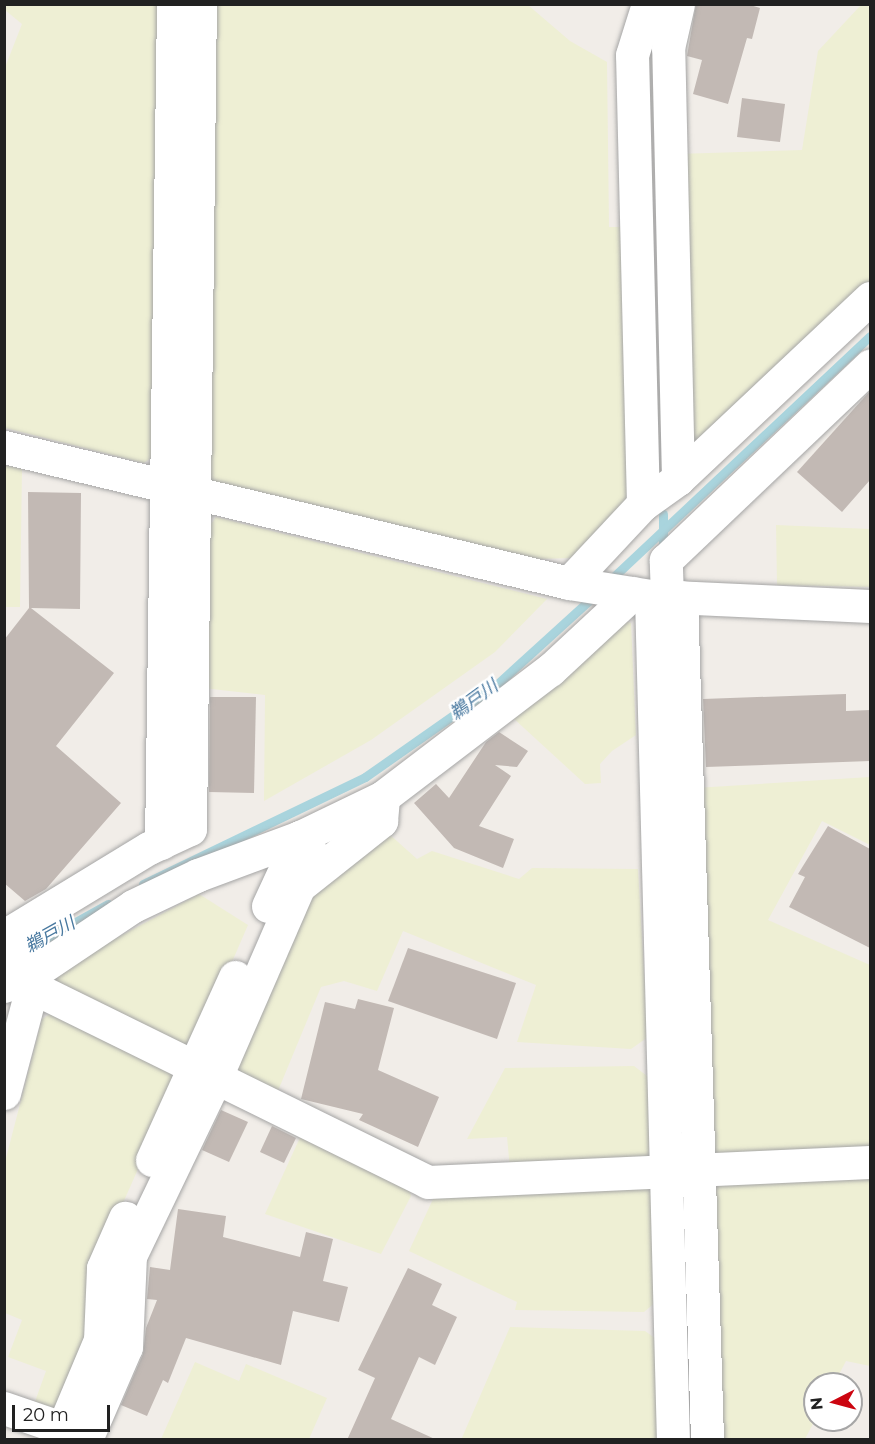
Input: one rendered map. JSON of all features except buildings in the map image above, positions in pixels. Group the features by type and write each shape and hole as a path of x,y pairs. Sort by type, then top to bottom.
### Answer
{"street":[{"path":"173,4 180,492"},
{"path":"4,1093 13,959 161,843 180,492 201,4"},
{"path":"643,504 632,55 648,4"},
{"path":"678,4 668,48 678,479"},
{"path":"576,584 643,504 678,479 870,298"},
{"path":"673,1440 651,595 666,560 870,366"},
{"path":"4,447 180,492 576,584 651,595 870,606"},
{"path":"13,959 198,875 300,837 383,797 651,595"},
{"path":"651,595 698,1172 707,1440"},
{"path":"4,1408 68,1434 100,1340 103,1268 299,886 381,821 383,797"},
{"path":"300,837 321,868"},
{"path":"204,1074 300,837"},
{"path":"13,959 204,1074 428,1182 698,1172 870,1162"}],"green space":[{"path":"5,5 166,5 159,452 144,463 5,428 4,70 22,24 5,10"},
{"path":"208,5 528,5 570,41 607,62 609,227 624,227 628,484 626,500 572,558 539,559 208,484"},
{"path":"861,5 870,5 870,288 694,453 677,154 802,150 818,51"},
{"path":"4,465 22,469 20,607 5,607"},
{"path":"216,517 547,599 495,652 371,740 264,801 265,695 203,688 206,531"},
{"path":"776,525 870,529 870,587 777,585"},
{"path":"625,621 631,623 636,735 612,751 600,764 601,783 585,784 512,717"},
{"path":"870,777 870,845 822,821 768,920 870,965 870,1153 723,1162 707,1145 695,788"},
{"path":"388,833 417,859 432,851 519,879 532,868 638,869 648,1037 631,1049 517,1042 536,985 403,931 377,991 344,981 321,987 275,1098 234,1079 233,1065 314,886"},
{"path":"199,894 248,925 196,1045 182,1052 52,985 52,977 60,968"},
{"path":"58,1009 181,1072 92,1273 91,1340 60,1417 33,1407 46,1371 8,1357 22,1320 5,1313 5,1162 42,1019"},
{"path":"634,1066 651,1079 651,1155 642,1163 510,1169 507,1137 467,1139 505,1068"},
{"path":"303,1131 408,1182 411,1196 381,1254 265,1214"},
{"path":"870,1171 870,1366 846,1361 840,1372 803,1372 803,1432 809,1432 805,1439 717,1439 709,1193 724,1180"},
{"path":"645,1183 654,1193 657,1301 644,1312 515,1310 517,1302 409,1251 433,1199 445,1191"},
{"path":"510,1327 645,1331 659,1341 663,1439 461,1440"},
{"path":"195,1362 239,1381 246,1364 327,1398 309,1439 161,1439"}],"waterway":[{"name":"鵜戸川","path":"608,582 870,336"},
{"name":"鵜戸川","path":"663,514 663,550"},
{"name":"鵜戸川","path":"143,884 365,777 495,686 596,594"},
{"name":"鵜戸川","path":"18,954 108,904"}]}
